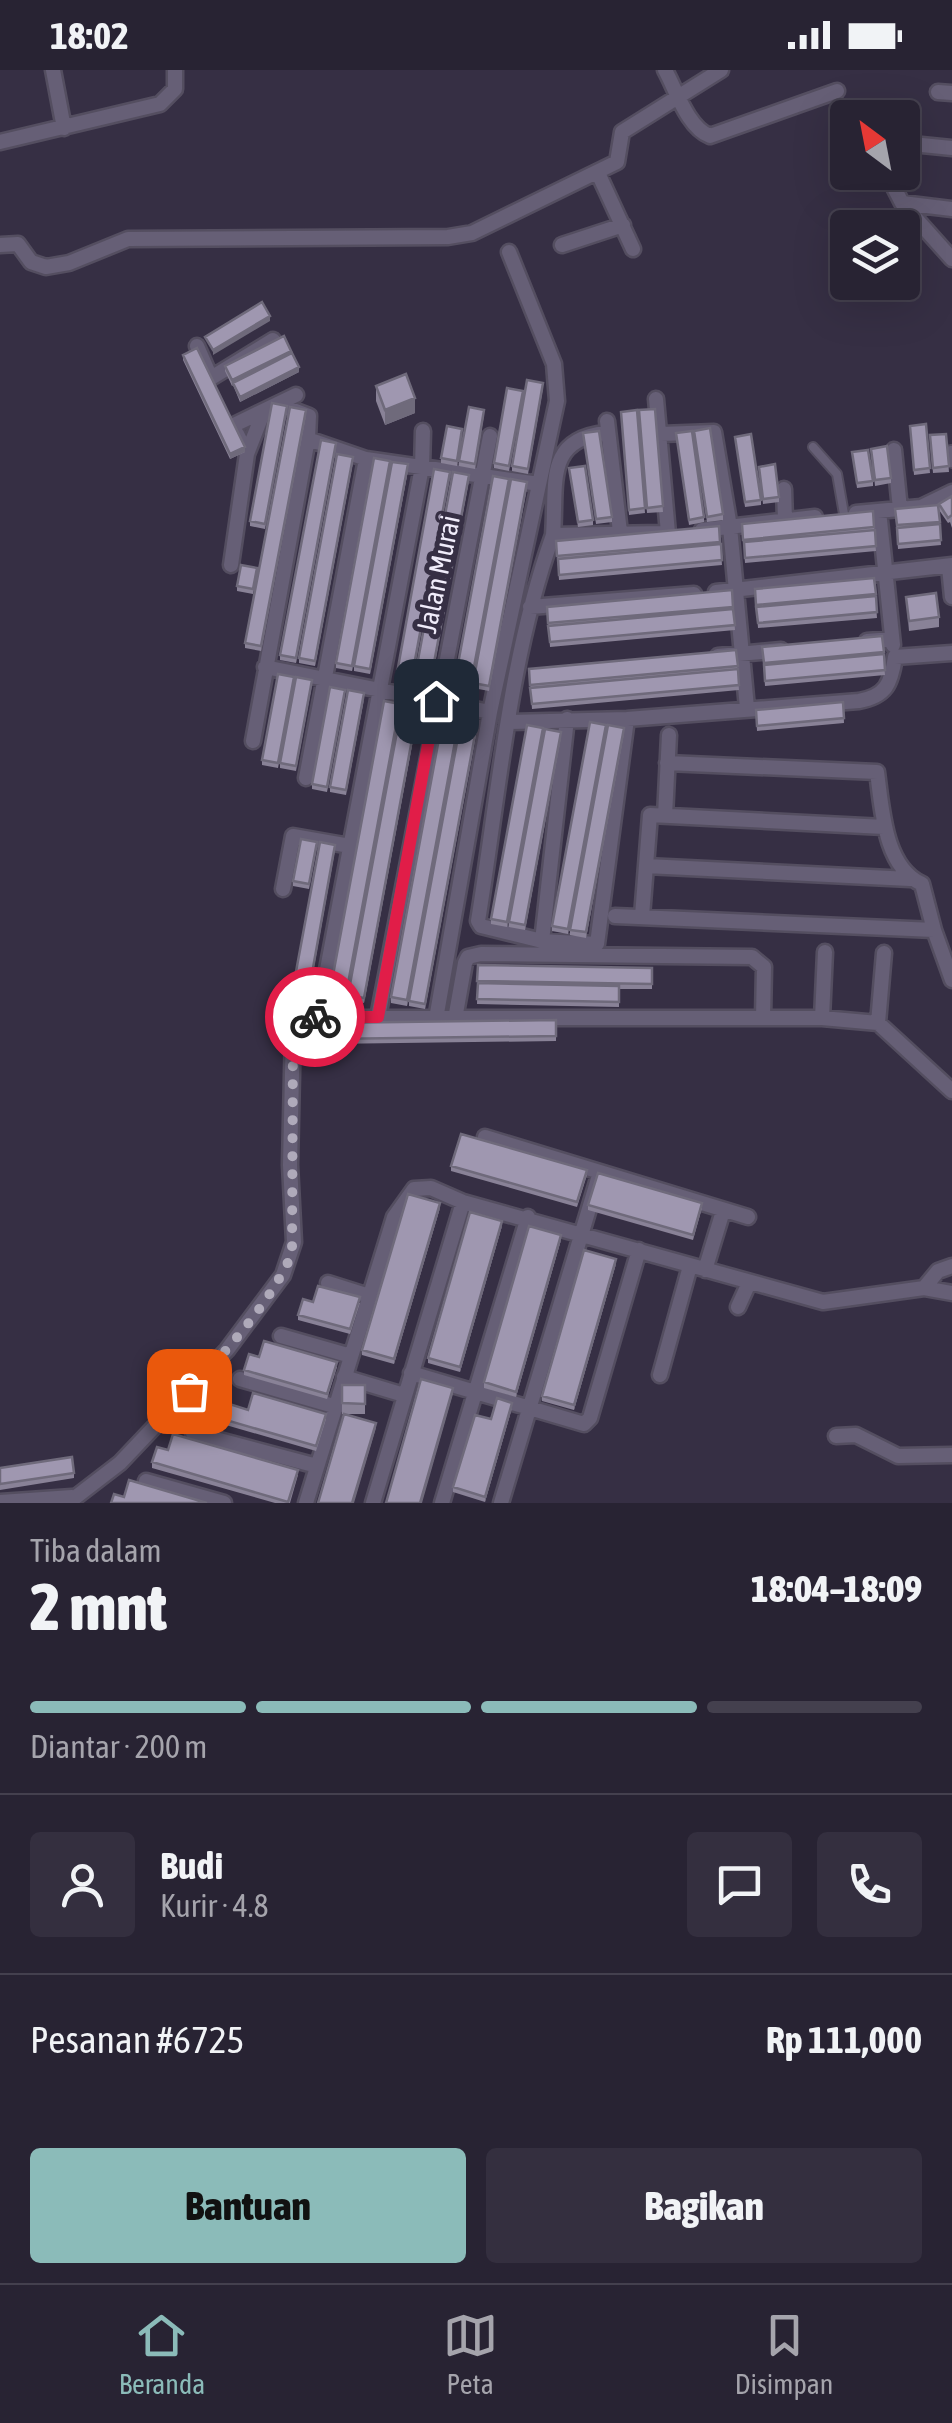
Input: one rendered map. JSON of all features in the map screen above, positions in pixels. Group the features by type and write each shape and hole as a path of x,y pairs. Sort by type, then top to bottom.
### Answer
{"street":[{"path":"53,70 64,128"},
{"path":"0,142 160,104 175,89 175,70"},
{"path":"666,70 702,134 710,136 837,91"},
{"path":"0,244 18,244 30,262 46,266 70,262 103,245 128,239 448,237 472,232 598,174 616,162 622,132 720,70"},
{"path":"920,144 952,148"},
{"path":"598,174 633,249"},
{"path":"895,190 902,204 952,258"},
{"path":"902,204 952,209"},
{"path":"562,245 623,225"},
{"path":"436,1019 490,712 558,384 510,252"},
{"path":"211,378 273,340"},
{"path":"197,346 218,394"},
{"path":"234,425 296,395"},
{"path":"656,399 668,533"},
{"path":"226,410 247,454"},
{"path":"252,741 308,438 307,413 267,410"},
{"path":"231,565 247,454 267,410"},
{"path":"620,532 606,427 567,444 560,458 553,534 530,607 478,921 542,941 594,945 598,941 628,719"},
{"path":"318,1017 422,467 423,430"},
{"path":"660,434 713,430 730,527 748,708"},
{"name":"Jalan Murai","path":"378,1017 490,436"},
{"path":"308,438 366,459 539,484"},
{"path":"894,450 900,509"},
{"path":"306,778 366,459"},
{"path":"784,489 785,520"},
{"path":"553,534 668,533 879,512 935,502 952,492"},
{"path":"511,722 628,719 876,698 887,689 896,657 879,512"},
{"path":"530,607 737,591 950,566 952,596"},
{"path":"855,642 892,639"},
{"path":"706,657 799,648"},
{"path":"896,657 952,653"},
{"path":"265,667 490,712"},
{"path":"518,674 537,672"},
{"path":"542,941 566,719"},
{"path":"664,816 669,735"},
{"path":"667,763 877,772 884,827 910,878"},
{"path":"642,916 650,815 884,827"},
{"path":"284,889 294,836 350,846"},
{"path":"646,866 910,878 922,884 952,980"},
{"path":"615,916 934,930"},
{"path":"822,1018 826,952"},
{"path":"878,1024 884,953"},
{"path":"455,1019 465,963 468,956 481,954 752,957 764,967 762,1018"},
{"path":"0,1502 70,1500 120,1463 227,1350 282,1275 294,1242 290,1164 293,1028 304,1018 822,1018 878,1024 952,1091"},
{"path":"485,1137 748,1217"},
{"path":"501,1503 600,1172"},
{"path":"306,1503 394,1216 407,1194 431,1188 463,1202 528,1217 748,1285 822,1302 924,1288 952,1293"},
{"path":"373,1503 463,1202"},
{"path":"660,1376 698,1268 723,1211"},
{"path":"442,1503 528,1217"},
{"path":"412,1373 577,1424 590,1418 639,1250"},
{"path":"924,1288 938,1271 952,1266"},
{"path":"328,1284 369,1296"},
{"path":"738,1308 748,1285"},
{"path":"281,1336 351,1356"},
{"path":"344,1377 404,1395"},
{"path":"240,1379 337,1407"},
{"path":"193,1433 317,1466"},
{"path":"836,1436 856,1435 898,1456 952,1455"},
{"path":"146,1481 224,1503"}],"lane":[{"path":"813,448 837,474 844,514"},
{"path":"952,450 952,463"}],"building":[{"path":"262,302 270,316 213,350 205,337"},
{"path":"284,336 291,351 232,380 225,366"},
{"path":"197,348 245,447 230,454 183,355"},
{"path":"292,353 299,367 240,397 233,383"},
{"path":"406,374 415,398 385,410 376,386"},
{"path":"527,380 543,383 528,469 512,466"},
{"path":"507,388 523,391 509,466 494,463"},
{"path":"272,403 287,406 265,524 250,521"},
{"path":"290,407 306,410 261,646 245,643"},
{"path":"469,407 484,410 475,464 459,461"},
{"path":"655,409 663,506 647,508 639,410"},
{"path":"637,410 645,508 629,510 621,412"},
{"path":"926,424 930,468 914,470 910,426"},
{"path":"447,426 462,429 457,461 441,458"},
{"path":"710,428 723,514 707,517 694,431"},
{"path":"599,431 612,517 596,519 583,433"},
{"path":"692,431 704,517 689,520 676,433"},
{"path":"751,434 761,500 745,502 735,437"},
{"path":"946,434 949,466 933,468 930,435"},
{"path":"321,440 336,443 296,658 280,655"},
{"path":"887,446 891,478 875,480 871,449"},
{"path":"868,450 873,481 857,483 852,452"},
{"path":"337,454 353,457 315,661 299,658"},
{"path":"374,458 390,461 352,666 336,663"},
{"path":"392,462 408,464 370,669 354,666"},
{"path":"775,464 779,497 763,499 759,467"},
{"path":"585,466 593,520 578,522 569,468"},
{"path":"434,469 450,472 412,676 397,673"},
{"path":"453,472 469,475 431,679 415,676"},
{"path":"493,476 509,479 471,683 455,680"},
{"path":"511,479 527,482 489,686 473,683"},
{"path":"952,496 952,515 948,518 939,504"},
{"path":"938,505 940,522 897,525 895,509"},
{"path":"873,511 874,527 743,540 742,524"},
{"path":"940,524 941,540 898,544 897,528"},
{"path":"719,526 720,542 557,556 556,541"},
{"path":"875,530 876,546 745,558 744,542"},
{"path":"721,544 722,560 559,575 558,559"},
{"path":"241,565 257,568 253,589 237,586"},
{"path":"874,578 876,594 756,605 755,589"},
{"path":"732,590 733,607 548,623 547,607"},
{"path":"936,593 939,617 909,621 906,597"},
{"path":"876,596 877,612 758,623 756,607"},
{"path":"733,609 735,625 550,642 548,626"},
{"path":"882,636 884,652 764,663 762,647"},
{"path":"736,650 738,666 530,685 529,669"},
{"path":"884,654 885,670 765,681 764,665"},
{"path":"738,669 739,685 532,704 530,688"},
{"path":"278,674 294,677 278,763 262,760"},
{"path":"296,677 312,680 296,766 280,763"},
{"path":"330,687 345,690 327,787 312,784"},
{"path":"348,690 364,693 346,790 330,787"},
{"path":"384,701 400,704 344,1005 328,1002"},
{"path":"843,702 844,718 757,726 756,710"},
{"path":"402,705 418,707 364,998 348,995"},
{"path":"443,717 459,720 407,1000 391,997"},
{"path":"461,721 477,724 425,1004 409,1001"},
{"path":"590,722 606,725 568,929 552,926"},
{"path":"527,725 543,728 507,922 491,919"},
{"path":"608,725 624,728 586,932 570,930"},
{"path":"545,729 561,732 525,925 509,922"},
{"path":"301,839 317,842 309,884 293,881"},
{"path":"320,842 335,845 306,1007 290,1004"},
{"path":"478,965 652,968 652,984 477,981"},
{"path":"478,983 619,986 619,1002 477,999"},
{"path":"276,1004 292,1006 291,1016 275,1014"},
{"path":"556,1020 556,1036 327,1039 327,1023"},
{"path":"312,1030 312,1046 301,1046 301,1031"},
{"path":"461,1134 587,1170 577,1202 451,1166"},
{"path":"598,1173 702,1203 693,1235 588,1205"},
{"path":"408,1194 440,1203 394,1359 362,1350"},
{"path":"470,1212 502,1221 460,1367 428,1358"},
{"path":"529,1226 561,1235 516,1392 484,1382"},
{"path":"584,1250 616,1259 574,1405 542,1396"},
{"path":"318,1286 360,1297 350,1329 298,1315 303,1299 313,1302"},
{"path":"264,1341 337,1362 327,1394 244,1370 249,1354 259,1357"},
{"path":"421,1379 453,1388 420,1503 386,1503"},
{"path":"342,1385 365,1385 365,1404 342,1403"},
{"path":"253,1393 326,1414 316,1446 212,1416 217,1400 248,1410"},
{"path":"497,1398 512,1403 485,1497 453,1487 475,1415 491,1419"},
{"path":"344,1414 376,1423 352,1503 318,1503"},
{"path":"173,1434 298,1470 288,1502 152,1462 157,1447 168,1450"},
{"path":"72,1457 74,1473 0,1484 0,1468"},
{"path":"129,1480 207,1503 111,1503 114,1494 124,1497"}],"way so far":[{"path":"189,1391 227,1350 282,1275 292,1254 293,1028 298,1021 315,1017"}],"route":[{"path":"315,1017 378,1017 436,701"}]}
